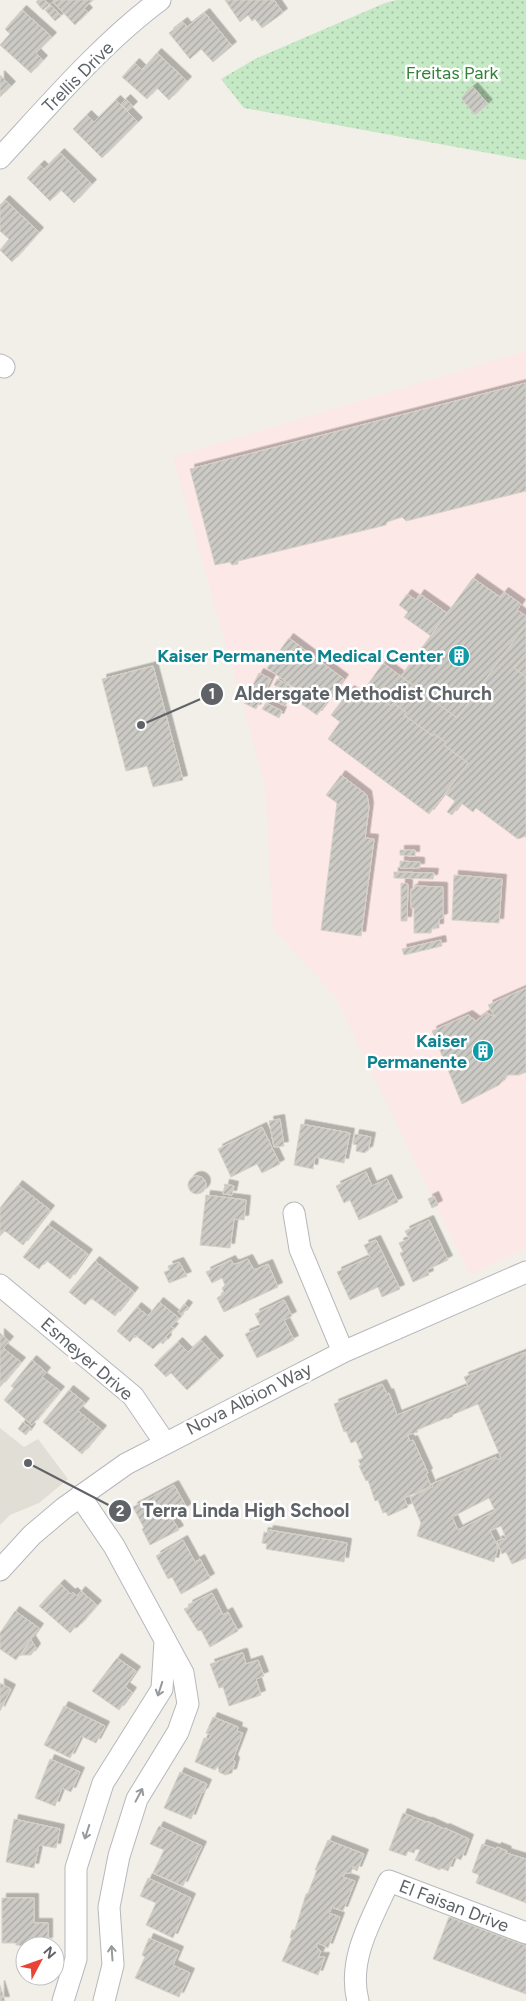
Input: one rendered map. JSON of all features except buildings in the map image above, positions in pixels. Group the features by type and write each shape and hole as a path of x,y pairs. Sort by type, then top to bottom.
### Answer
{"street":[{"name":"Trellis Drive","path":"0,158 137,17 160,0"},
{"path":"294,1213 300,1249 344,1352"},
{"name":"Nova Albion Way","path":"0,1570 32,1535 80,1496 126,1464 344,1352 526,1272"},
{"name":"Esmeyer Drive","path":"0,1285 133,1396 165,1443"},
{"path":"80,1496 114,1546 183,1673 188,1704 178,1732 137,1799 119,1856 109,1907 113,1965 104,2001"},
{"path":"63,2001 76,1959 76,1868 103,1783 162,1689 165,1641"},
{"name":"El Faisan Drive","path":"358,2001 354,1972 361,1942 389,1881 526,1933"}],"shaded area":[{"path":"526,351 526,1248 470,1275 335,996 273,929 265,784 173,457"},
{"path":"0,1428 24,1447 38,1439 68,1479 39,1503 10,1515 0,1525"}],"green space":[{"name":"Freitas Park","path":"397,0 526,0 526,160 244,108 221,79 255,59 385,3"}],"place":[{"name":"Kaiser Permanente Medical Center","path":"459,656"},
{"name":"Aldersgate Methodist Church","path":"141,725"},
{"name":"Kaiser Permanente","path":"483,1051"},
{"name":"Terra Linda High School","path":"28,1463"}]}
